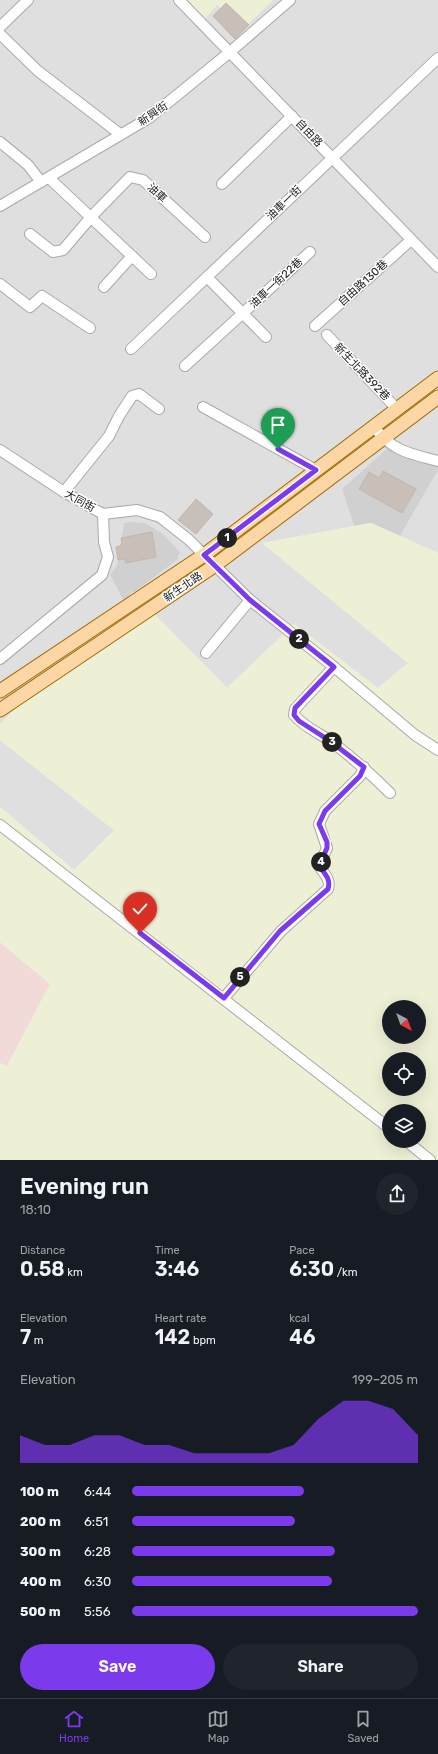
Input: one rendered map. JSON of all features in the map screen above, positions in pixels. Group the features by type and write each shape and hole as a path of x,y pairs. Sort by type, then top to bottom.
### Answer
{"main road":[{"name":"新生北路","path":"0,691 204,555 438,378"},
{"name":"新生北路","path":"0,710 214,566 438,397"}],"street":[{"path":"0,27 28,0"},
{"name":"自由路","path":"179,0 438,267"},
{"name":"新興街","path":"0,206 149,118 230,52 290,0"},
{"path":"0,34 38,70 81,106 120,134"},
{"name":"油車一街","path":"131,349 438,58"},
{"path":"222,184 292,116"},
{"path":"0,142 91,217 151,274"},
{"name":"油車","path":"30,234 53,252 63,250 91,217 130,176 143,180 205,237"},
{"name":"自由路130巷","path":"315,326 411,240"},
{"name":"油車一街22巷","path":"185,366 310,252"},
{"path":"104,287 132,256"},
{"name":"油車一街22巷","path":"207,277 266,337"},
{"path":"0,284 30,308 42,296 90,328"},
{"name":"新生北路392巷","path":"327,335 397,409"},
{"path":"64,492 109,436 119,416 132,396 138,394 159,409"},
{"path":"203,407 316,470"},
{"path":"374,427 383,439 394,447 438,461"},
{"name":"大同街","path":"0,450 64,492 103,514 137,510 160,516 188,539 250,600 416,735 438,750"},
{"path":"0,659 102,575 108,557 104,542 103,514"},
{"path":"206,653 250,600"},
{"path":"334,667 295,708 294,715 299,721 330,741 364,767 390,793"},
{"path":"224,998 280,931 328,889 330,883 319,866 327,848 327,842 319,824 325,811 360,776 364,767"},
{"path":"0,825 382,1122"},
{"path":"415,1148 430,1160"}],"shaded area":[{"path":"0,0 438,0 438,465 342,489 354,526 263,543 408,663 378,688 294,624 227,688 133,592 177,560 162,533 145,523 132,522 124,524 117,565 110,575 124,602 0,724"},
{"path":"388,448 438,465 438,470 400,536 371,523 354,526 342,489"},
{"path":"438,470 438,553 400,536"},
{"path":"124,523 145,523 162,533 180,552 177,560 134,592 124,602 110,575 117,565"},
{"path":"0,740 114,830 74,870 0,807"},
{"path":"0,942 50,984 7,1066 0,1063"}],"green space":[{"path":"180,0 273,0 243,29 217,5 201,24"},
{"path":"371,523 438,553 438,1160 0,1160 0,1063 7,1066 50,984 0,942 0,807 74,870 114,830 0,740 0,724 133,592 227,688 294,624 378,688 408,663 262,543"}],"building":[{"path":"226,3 249,25 235,39 213,16"},
{"path":"383,471 416,489 402,513 359,489 369,472 379,478"},
{"path":"196,499 213,514 196,534 178,520"},
{"path":"152,532 156,557 126,563 125,559 118,560 116,547 122,545 121,538"}],"route":[{"path":"140,933 224,998 280,931 328,889 330,883 319,866 327,848 327,842 319,824 325,811 343,795 360,776 364,767 330,741 299,721 294,715 295,708 334,667 237,589 204,555 316,470 278,449"}]}
